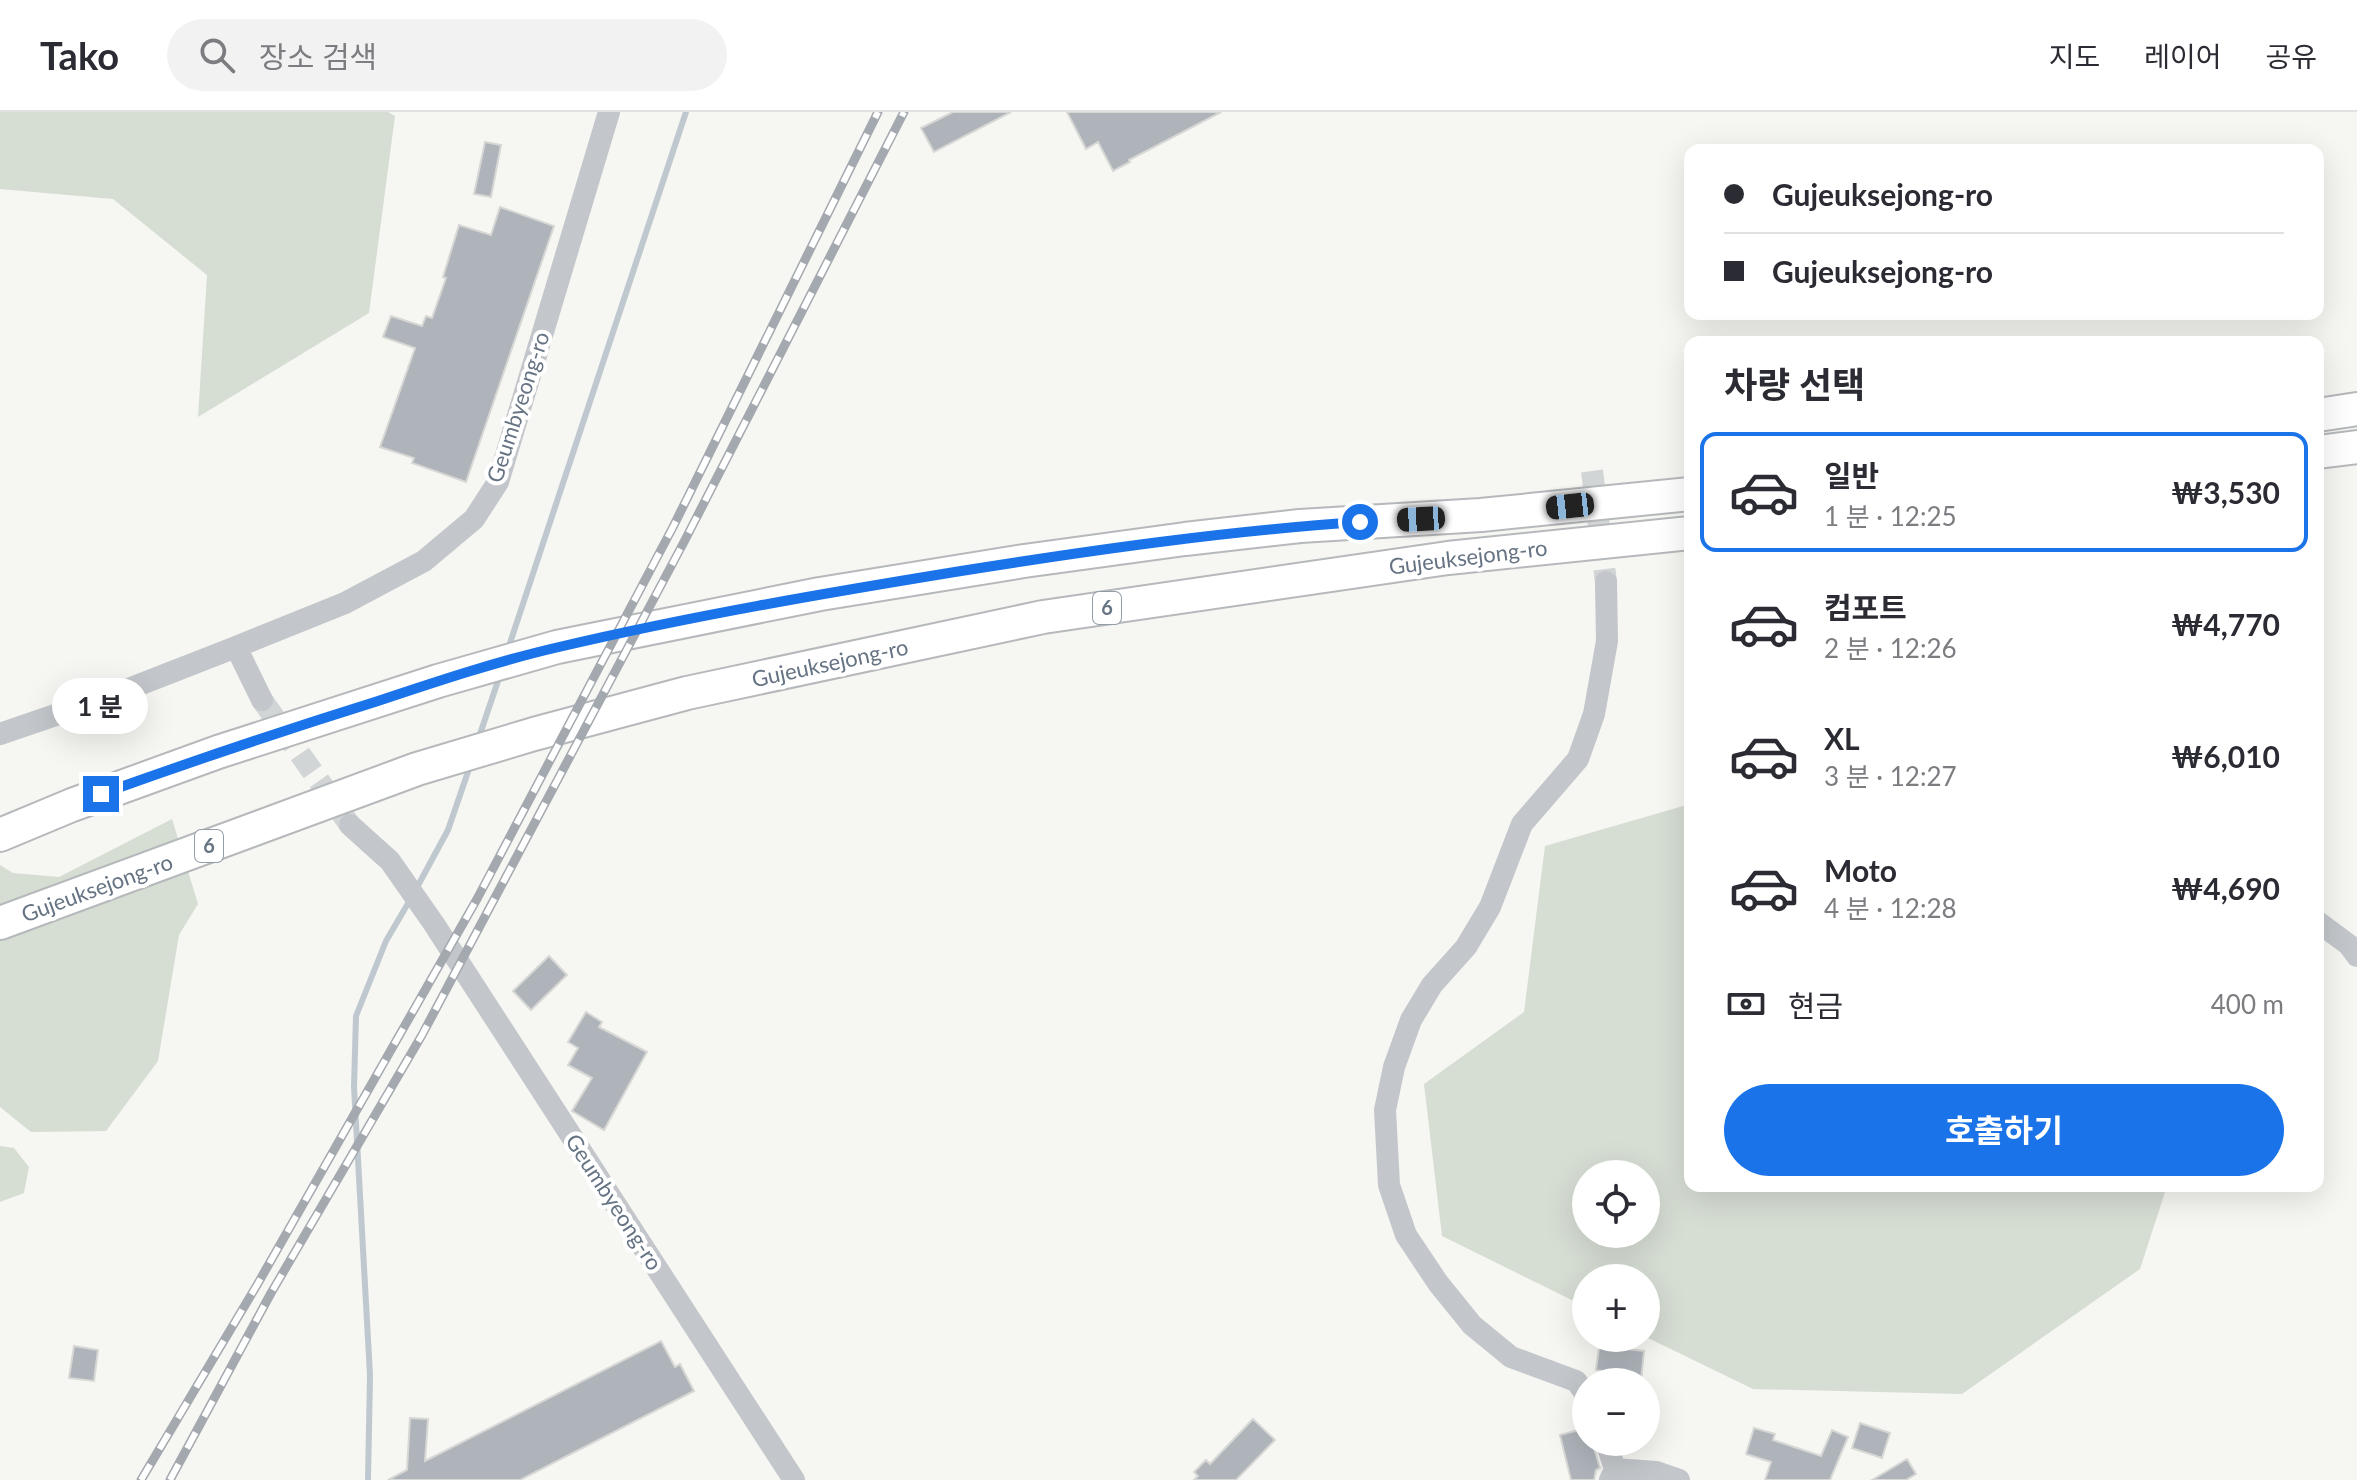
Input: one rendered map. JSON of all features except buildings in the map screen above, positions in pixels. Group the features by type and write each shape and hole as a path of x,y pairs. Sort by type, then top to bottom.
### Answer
{"highway":[{"path":"2324,414 2357,409"},
{"path":"2324,451 2357,447"},
{"name":"Gujeuksejong-ro","path":"0,835 72,805 218,752 438,681 557,647 820,594 1185,539 1300,526 1481,515 1684,495"},
{"name":"Gujeuksejong-ro","path":"0,923 417,769 687,693 1043,617 1448,558 1684,534"}],"street":[{"name":"Geumbyeong-ro","path":"0,734 108,697 345,603 424,561 474,519 498,482 609,112"},
{"path":"1572,1380 1511,1357 1472,1325 1438,1283 1406,1235 1389,1185 1385,1110 1394,1067 1411,1020 1432,985 1466,947 1490,907 1522,824 1578,759 1594,714 1607,641 1606,582"},
{"path":"236,647 262,700"},
{"name":"Geumbyeong-ro","path":"350,825 390,861 434,924 794,1480"},
{"path":"2324,926 2349,945 2357,956"},
{"path":"1613,1474 1656,1472 1679,1480"}],"shaded area":[{"path":"0,112 388,112 395,116 369,313 198,417 207,275 113,199 0,189"},
{"path":"1684,806 1684,1192 2165,1192 2140,1269 1962,1394 1753,1389 1660,1344 1660,1264 1572,1264 1572,1300 1442,1236 1424,1084 1524,1012 1545,846"},
{"path":"172,819 198,904 179,935 158,1061 106,1131 31,1132 0,1107 0,865 13,873 59,877"},
{"path":"0,1146 14,1148 29,1167 24,1193 0,1202"}],"waterway":[{"path":"508,649 686,112"},
{"path":"478,740 500,675"},
{"path":"415,891 448,830 470,766"},
{"path":"368,1480 370,1375 354,1087 356,1016 386,941 410,900"}],"tunnel":[{"path":"1592,471 1606,582"},
{"path":"262,700 350,825"}],"railway":[{"path":"141,1480 257,1285 477,899 673,527 878,112"},
{"path":"170,1480 271,1293 422,1035 685,540 904,112"}],"route":[{"path":"101,794 218,752 438,681 557,647 820,594 1024,561 1300,526 1360,522"}]}
